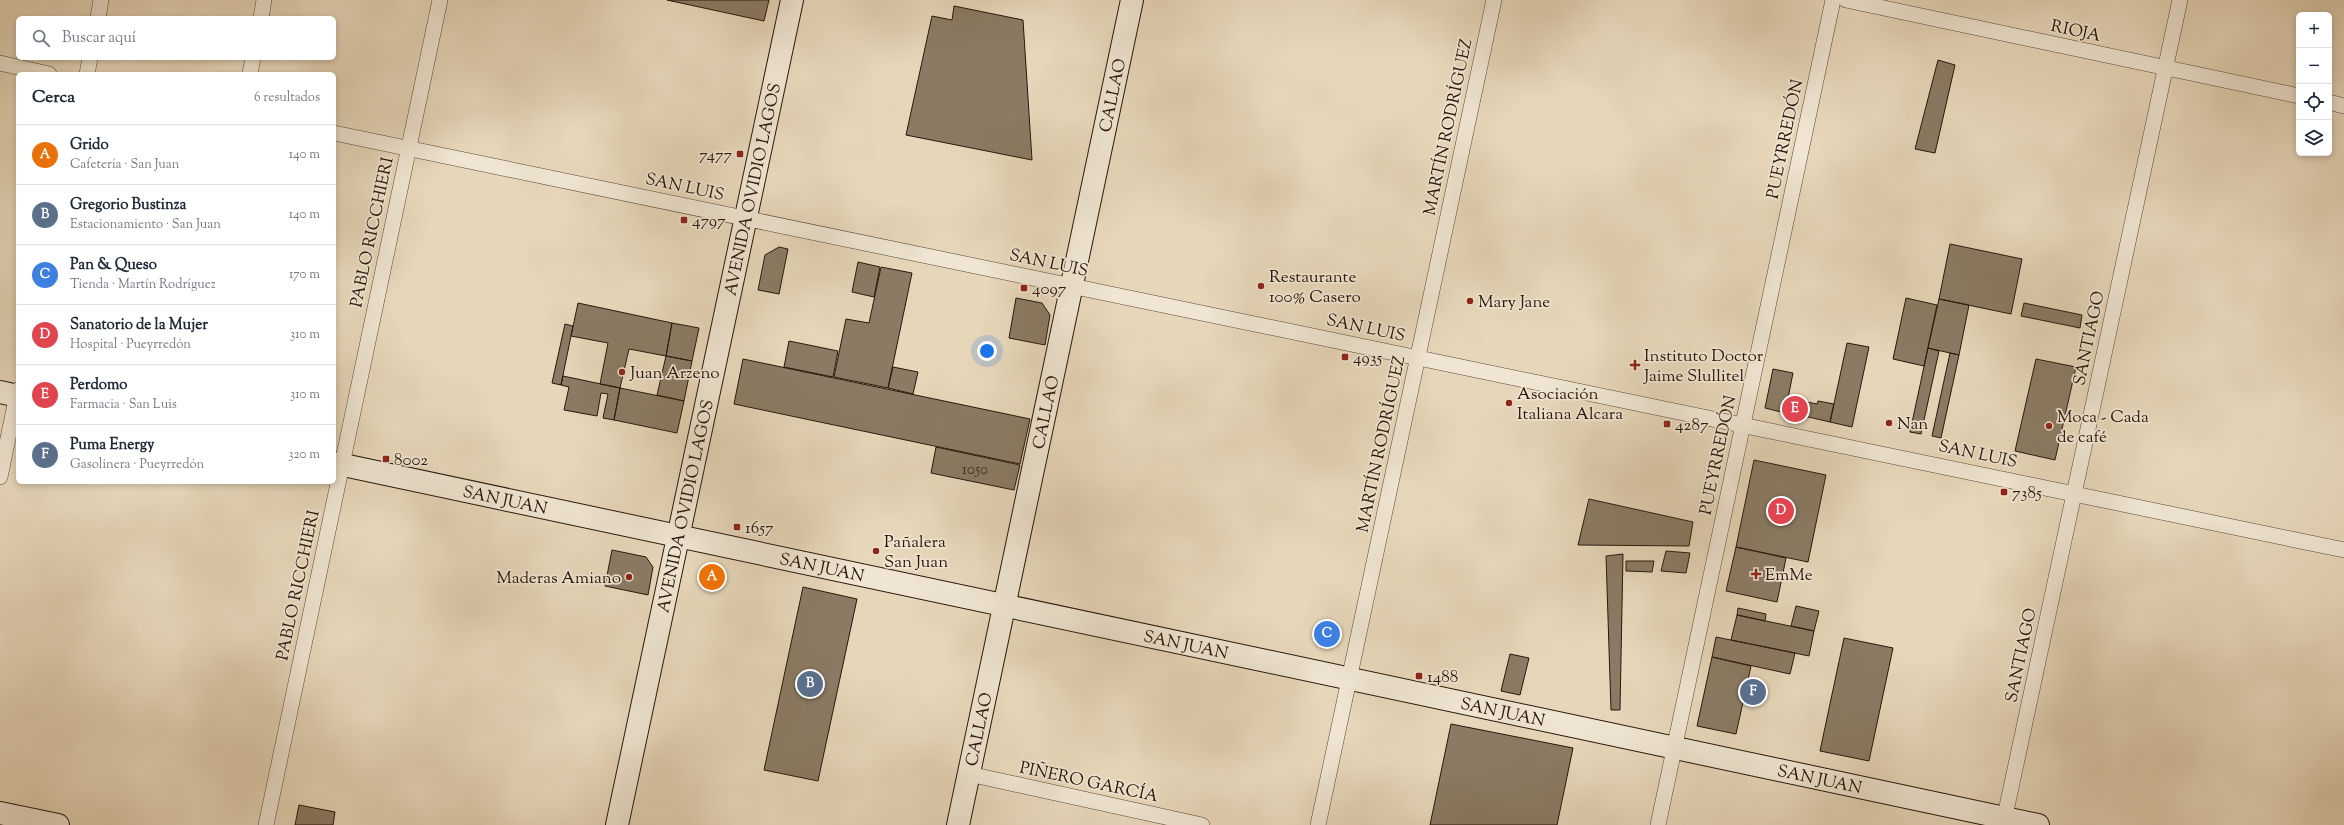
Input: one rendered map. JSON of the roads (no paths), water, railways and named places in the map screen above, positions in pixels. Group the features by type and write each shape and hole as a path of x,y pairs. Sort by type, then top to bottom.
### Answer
{"main road":[{"name":"AVENIDA OVIDIO LAGOS","path":"618,825 792,0"},
{"name":"CALLAO","path":"958,825 1132,0"},
{"name":"SAN JUAN","path":"338,464 1675,748 2004,821 2038,825"},
{"path":"0,813 58,825"}],"street":[{"path":"98,16 101,0"},
{"path":"261,16 264,0"},
{"name":"PABLO RICCHIERI","path":"336,474 440,0"},
{"name":"MARTÍN RODRÍGUEZ","path":"1318,825 1494,0"},
{"name":"PUEYRREDÓN","path":"1658,825 1833,0"},
{"name":"RIOJA","path":"1846,0 2296,95"},
{"name":"SANTIAGO","path":"2004,821 2180,0"},
{"path":"86,72 90,60"},
{"path":"250,72 253,60"},
{"path":"0,63 40,72"},
{"path":"2332,103 2344,106"},
{"name":"SAN LUIS","path":"336,133 2074,492 2344,550"},
{"path":"0,477 13,393"},
{"name":"PABLO RICCHIERI","path":"266,825 334,484"},
{"name":"PIÑERO GARCÍA","path":"969,774 1202,825"}],"place":[{"name":"7477","path":"740,154"},
{"name":"4797","path":"684,220"},
{"name":"Restaurante 100% Casero","path":"1261,286"},
{"name":"4097","path":"1024,288"},
{"name":"Mary Jane","path":"1470,301"},
{"name":"4935","path":"1345,357"},
{"name":"Instituto Doctor Jaime Slullitel","path":"1635,365"},
{"name":"Juan Arzeno","path":"622,372"},
{"name":"Asociación Italiana Alcara","path":"1509,403"},
{"name":"Perdomo","path":"1795,409"},
{"name":"Nan","path":"1889,423"},
{"name":"4287","path":"1667,424"},
{"name":"Moca - Cada de café","path":"2049,426"},
{"name":"8002","path":"386,459"},
{"name":"7385","path":"2004,492"},
{"name":"Sanatorio de la Mujer","path":"1781,511"},
{"name":"1657","path":"737,527"},
{"name":"Pañalera San Juan","path":"876,551"},
{"name":"EmMe","path":"1756,574"},
{"name":"Maderas Amiano","path":"629,577"},
{"name":"Grido","path":"712,577"},
{"name":"Pan & Queso","path":"1327,634"},
{"name":"1488","path":"1419,676"},
{"name":"Gregorio Bustinza","path":"810,684"},
{"name":"Puma Energy","path":"1753,692"}]}
